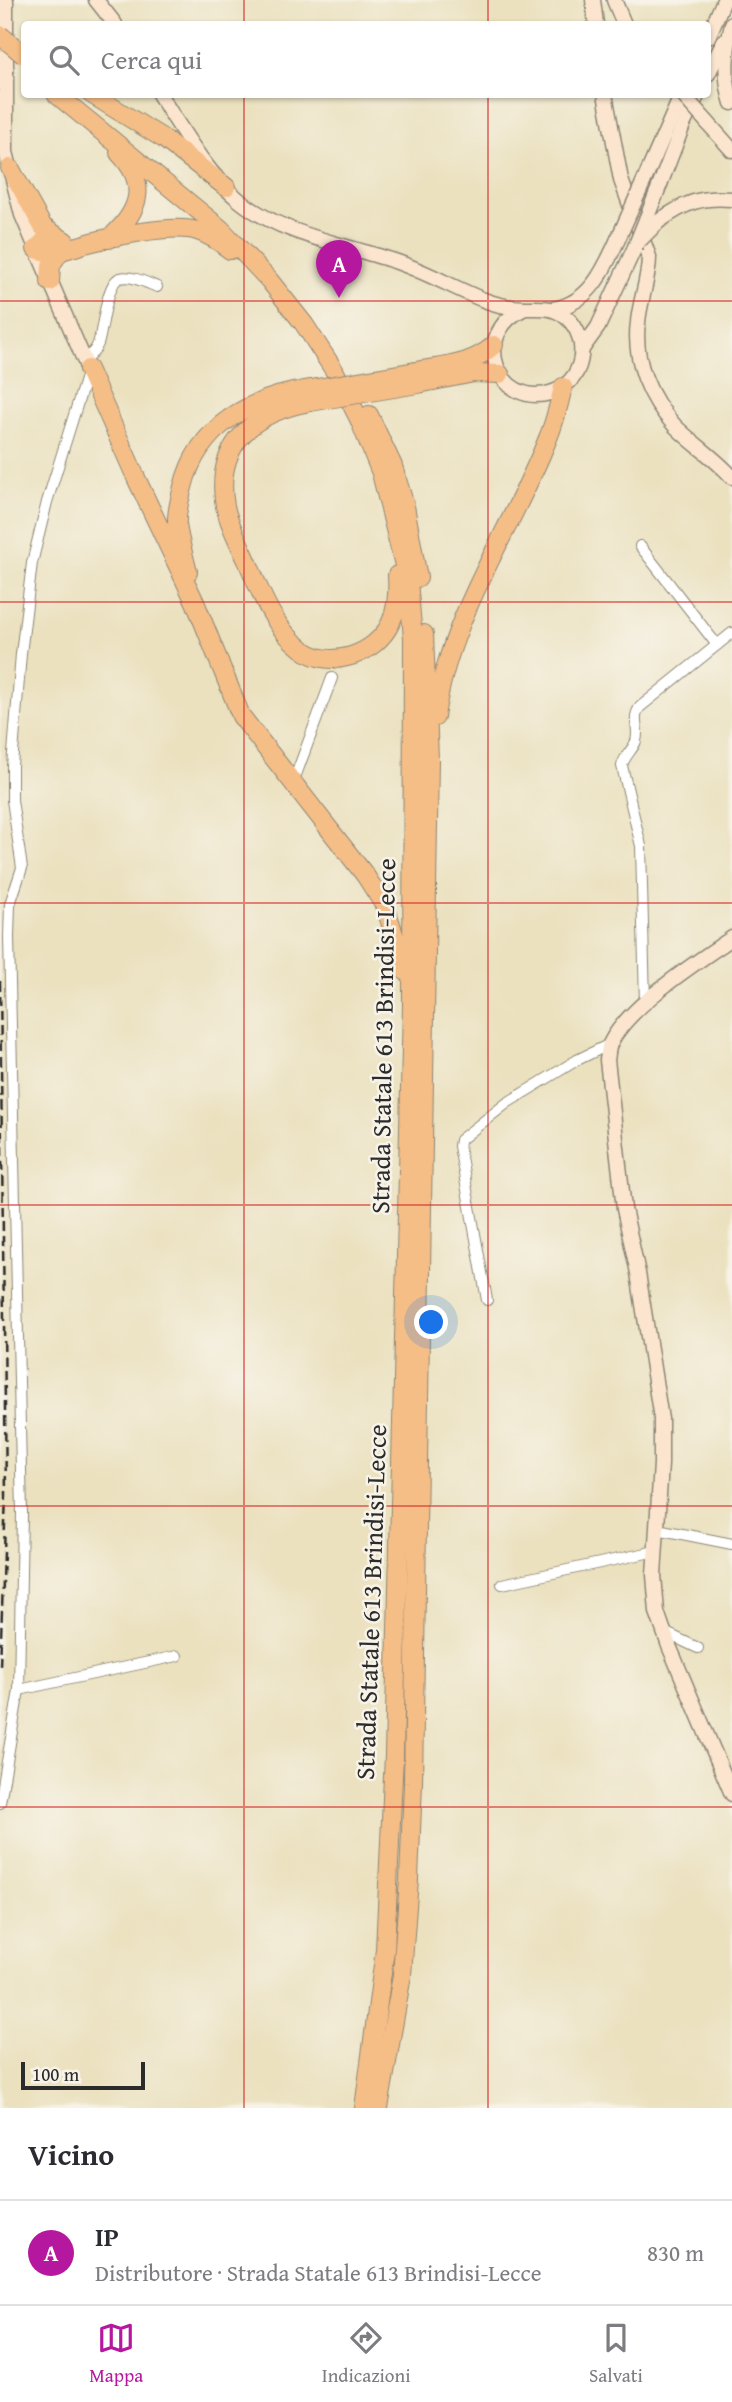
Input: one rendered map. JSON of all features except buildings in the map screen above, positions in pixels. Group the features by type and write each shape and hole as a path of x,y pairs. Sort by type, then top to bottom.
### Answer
{"highway":[{"path":"0,35 21,52"},
{"path":"0,49 21,66"},
{"name":"Strada Statale 613 Brindisi-Lecce","path":"61,98 221,229 269,280 304,324 334,370 359,419 381,473 408,580 413,638 412,1005 394,1755 385,1950 364,2108"},
{"name":"Strada Statale 613 Brindisi-Lecce","path":"79,98 229,221 271,265 313,317 344,364 393,466 405,506 417,570 424,640 429,759 413,1783 401,1975 379,2108"},
{"path":"97,98 164,139 226,187"},
{"path":"90,121 126,161 135,177 138,193 134,211 124,226 110,239"},
{"path":"10,168 43,227 58,245"},
{"path":"36,249 58,245 78,246 162,229 182,228 198,231 223,245 269,280"},
{"path":"50,282 51,265 58,245"},
{"path":"417,377 480,357 494,345"},
{"path":"86,365 136,480 195,602 241,716 365,875 386,908 401,951 412,1005"},
{"path":"195,602 177,523 179,503 191,463 205,442 231,415 271,396 311,396 417,377 500,374"},
{"path":"429,759 447,659 464,614 549,437 564,387"},
{"path":"311,396 256,421 244,431 234,444 223,473 226,509 264,602 282,631 303,651 326,659 355,656 379,639 391,623 398,591 392,520"}],"main road":[{"path":"6,0 6,152 22,215 86,365"},
{"path":"96,0 113,21"},
{"path":"593,0 596,21"},
{"path":"614,0 623,21"},
{"path":"711,30 721,5"},
{"path":"711,68 732,23"},
{"path":"732,23 725,64 732,103"},
{"path":"162,98 197,153 226,187 260,215 291,230 394,261 486,300 525,308 553,309 568,307 586,293 608,261 680,98"},
{"path":"606,98 621,180 649,257 649,270 638,321 637,346 643,377 674,424 732,477"},
{"path":"686,98 732,150"},
{"path":"582,349 598,327 635,247 696,98"},
{"path":"635,247 659,220 683,204 710,197 732,200"},
{"path":"525,308 513,314 497,333 494,345 496,366 510,385 522,392 536,395 551,393 564,387 578,370 582,349 580,337 574,325 553,309"},
{"path":"732,938 645,1003 610,1044 607,1060 624,1209 638,1273 661,1419 654,1591 657,1612 732,1794"}],"street":[{"path":"0,1803 19,1690 22,1514 9,937 10,904 22,868 12,800 21,654 32,563 86,365 98,344 110,292 120,278 136,279 158,287"},
{"path":"640,546 717,645"},
{"path":"645,1003 641,846 622,766 635,745 637,738 634,719 640,707 732,633"},
{"path":"292,783 332,678"},
{"path":"486,1300 458,1146 460,1140 507,1103 577,1060 610,1044"},
{"path":"657,1529 732,1544"},
{"path":"502,1584 656,1551"},
{"path":"664,1632 698,1648"},
{"path":"19,1690 177,1656"}],"railway":[{"path":"0,981 6,1494 0,1667"}],"place":[{"name":"IP","path":"339,298"}]}
